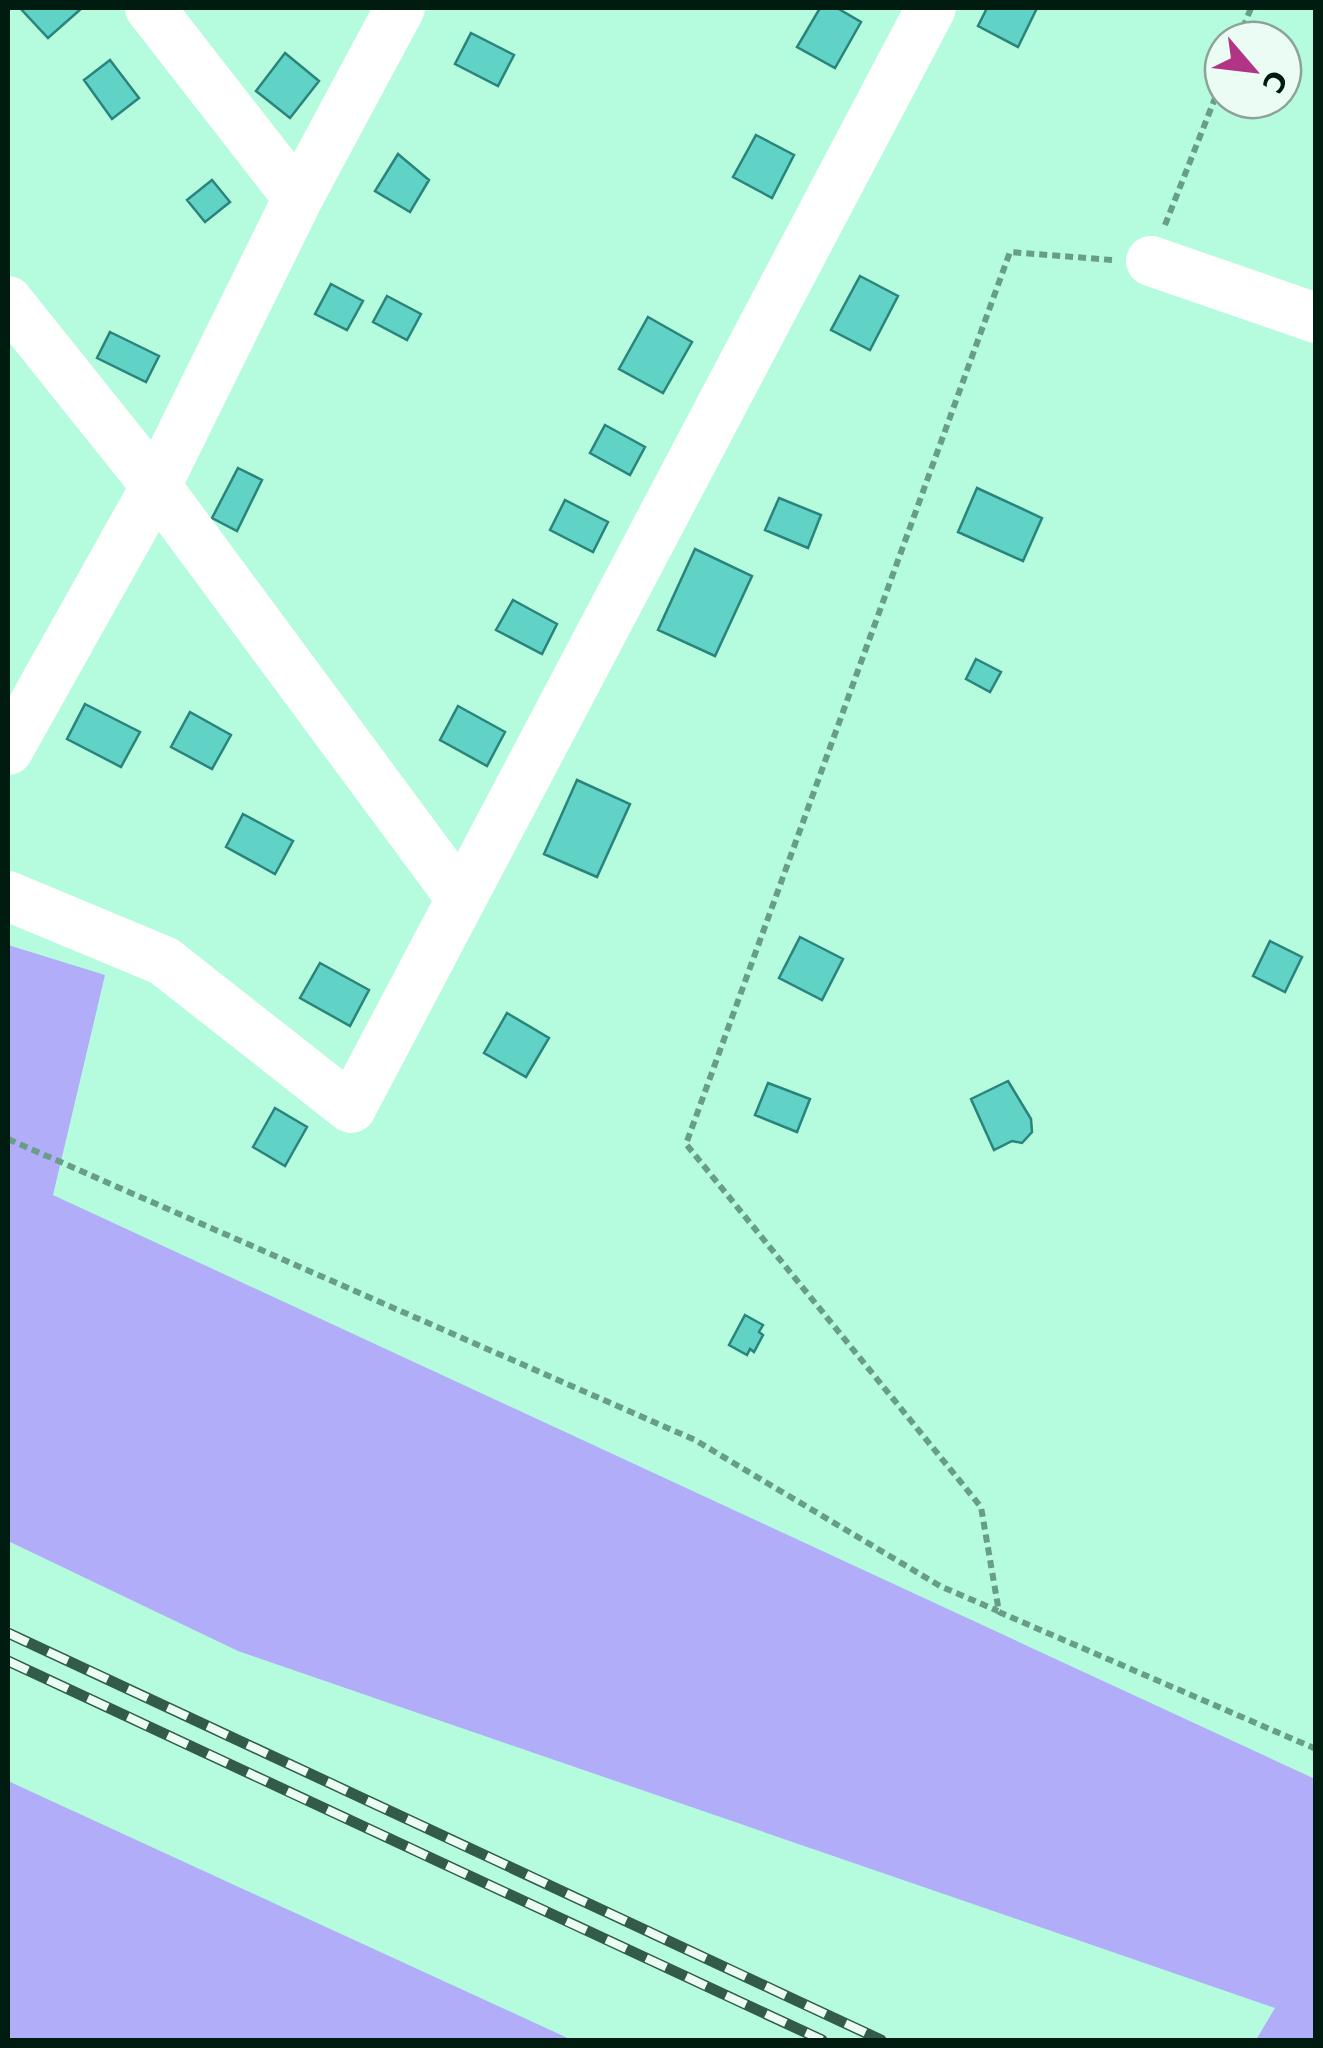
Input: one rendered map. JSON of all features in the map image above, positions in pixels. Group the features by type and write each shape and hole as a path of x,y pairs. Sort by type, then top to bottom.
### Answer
{"lane":[{"path":"150,8 298,198"},
{"path":"8,750 156,486 298,198 400,8"},
{"path":"8,896 164,961 351,1108 930,8"},
{"path":"1151,261 1316,318"},
{"path":"8,301 156,486 460,898"}],"path":[{"path":"999,1612 981,1507 686,1144 1010,252 1151,261 1206,120"},
{"path":"8,1138 695,1440 940,1586 1316,1749"}],"shaded area":[{"path":"8,945 105,975 53,1195 1315,1779 1315,2040 1256,2040 1275,2008 238,1651 8,1541"},
{"path":"8,1781 572,2040 8,2040"}],"building":[{"path":"20,8 82,8 48,38"},
{"path":"820,8 837,8 861,22 835,68 797,47"},
{"path":"987,8 1037,8 1018,47 978,26"},
{"path":"471,33 514,55 498,86 455,64"},
{"path":"285,53 319,81 290,118 256,91"},
{"path":"110,60 139,98 112,119 84,80"},
{"path":"756,135 794,155 772,198 733,177"},
{"path":"398,154 429,180 410,212 375,191"},
{"path":"212,180 230,202 205,222 187,200"},
{"path":"860,276 898,296 870,350 831,330"},
{"path":"331,284 363,301 347,330 315,314"},
{"path":"387,296 421,314 407,340 373,322"},
{"path":"648,317 692,342 663,393 619,369"},
{"path":"110,332 159,356 146,382 97,358"},
{"path":"605,425 645,447 630,475 590,453"},
{"path":"238,468 262,480 237,531 212,518"},
{"path":"977,488 1042,518 1023,561 958,532"},
{"path":"779,498 821,515 808,548 765,530"},
{"path":"565,500 608,522 593,552 550,530"},
{"path":"695,549 752,576 715,656 658,630"},
{"path":"513,600 557,624 542,654 496,630"},
{"path":"976,659 1001,672 990,692 966,679"},
{"path":"85,704 140,732 121,767 67,739"},
{"path":"458,706 505,732 487,766 440,740"},
{"path":"190,712 231,735 212,769 171,747"},
{"path":"577,780 630,804 597,877 544,854"},
{"path":"243,814 293,841 275,874 226,847"},
{"path":"800,937 843,959 822,1000 779,978"},
{"path":"1270,941 1302,957 1285,992 1253,976"},
{"path":"320,963 369,990 350,1026 300,998"},
{"path":"507,1013 549,1038 526,1077 484,1053"},
{"path":"1008,1081 1031,1119 1032,1132 1022,1143 1012,1141 994,1150 971,1099"},
{"path":"768,1083 810,1099 797,1132 755,1115"},
{"path":"275,1108 307,1127 285,1166 253,1147"},
{"path":"745,1315 763,1325 759,1332 763,1335 754,1352 750,1349 747,1355 729,1345"}],"railway":[{"path":"8,1633 881,2040"},
{"path":"8,1661 822,2040"}]}
